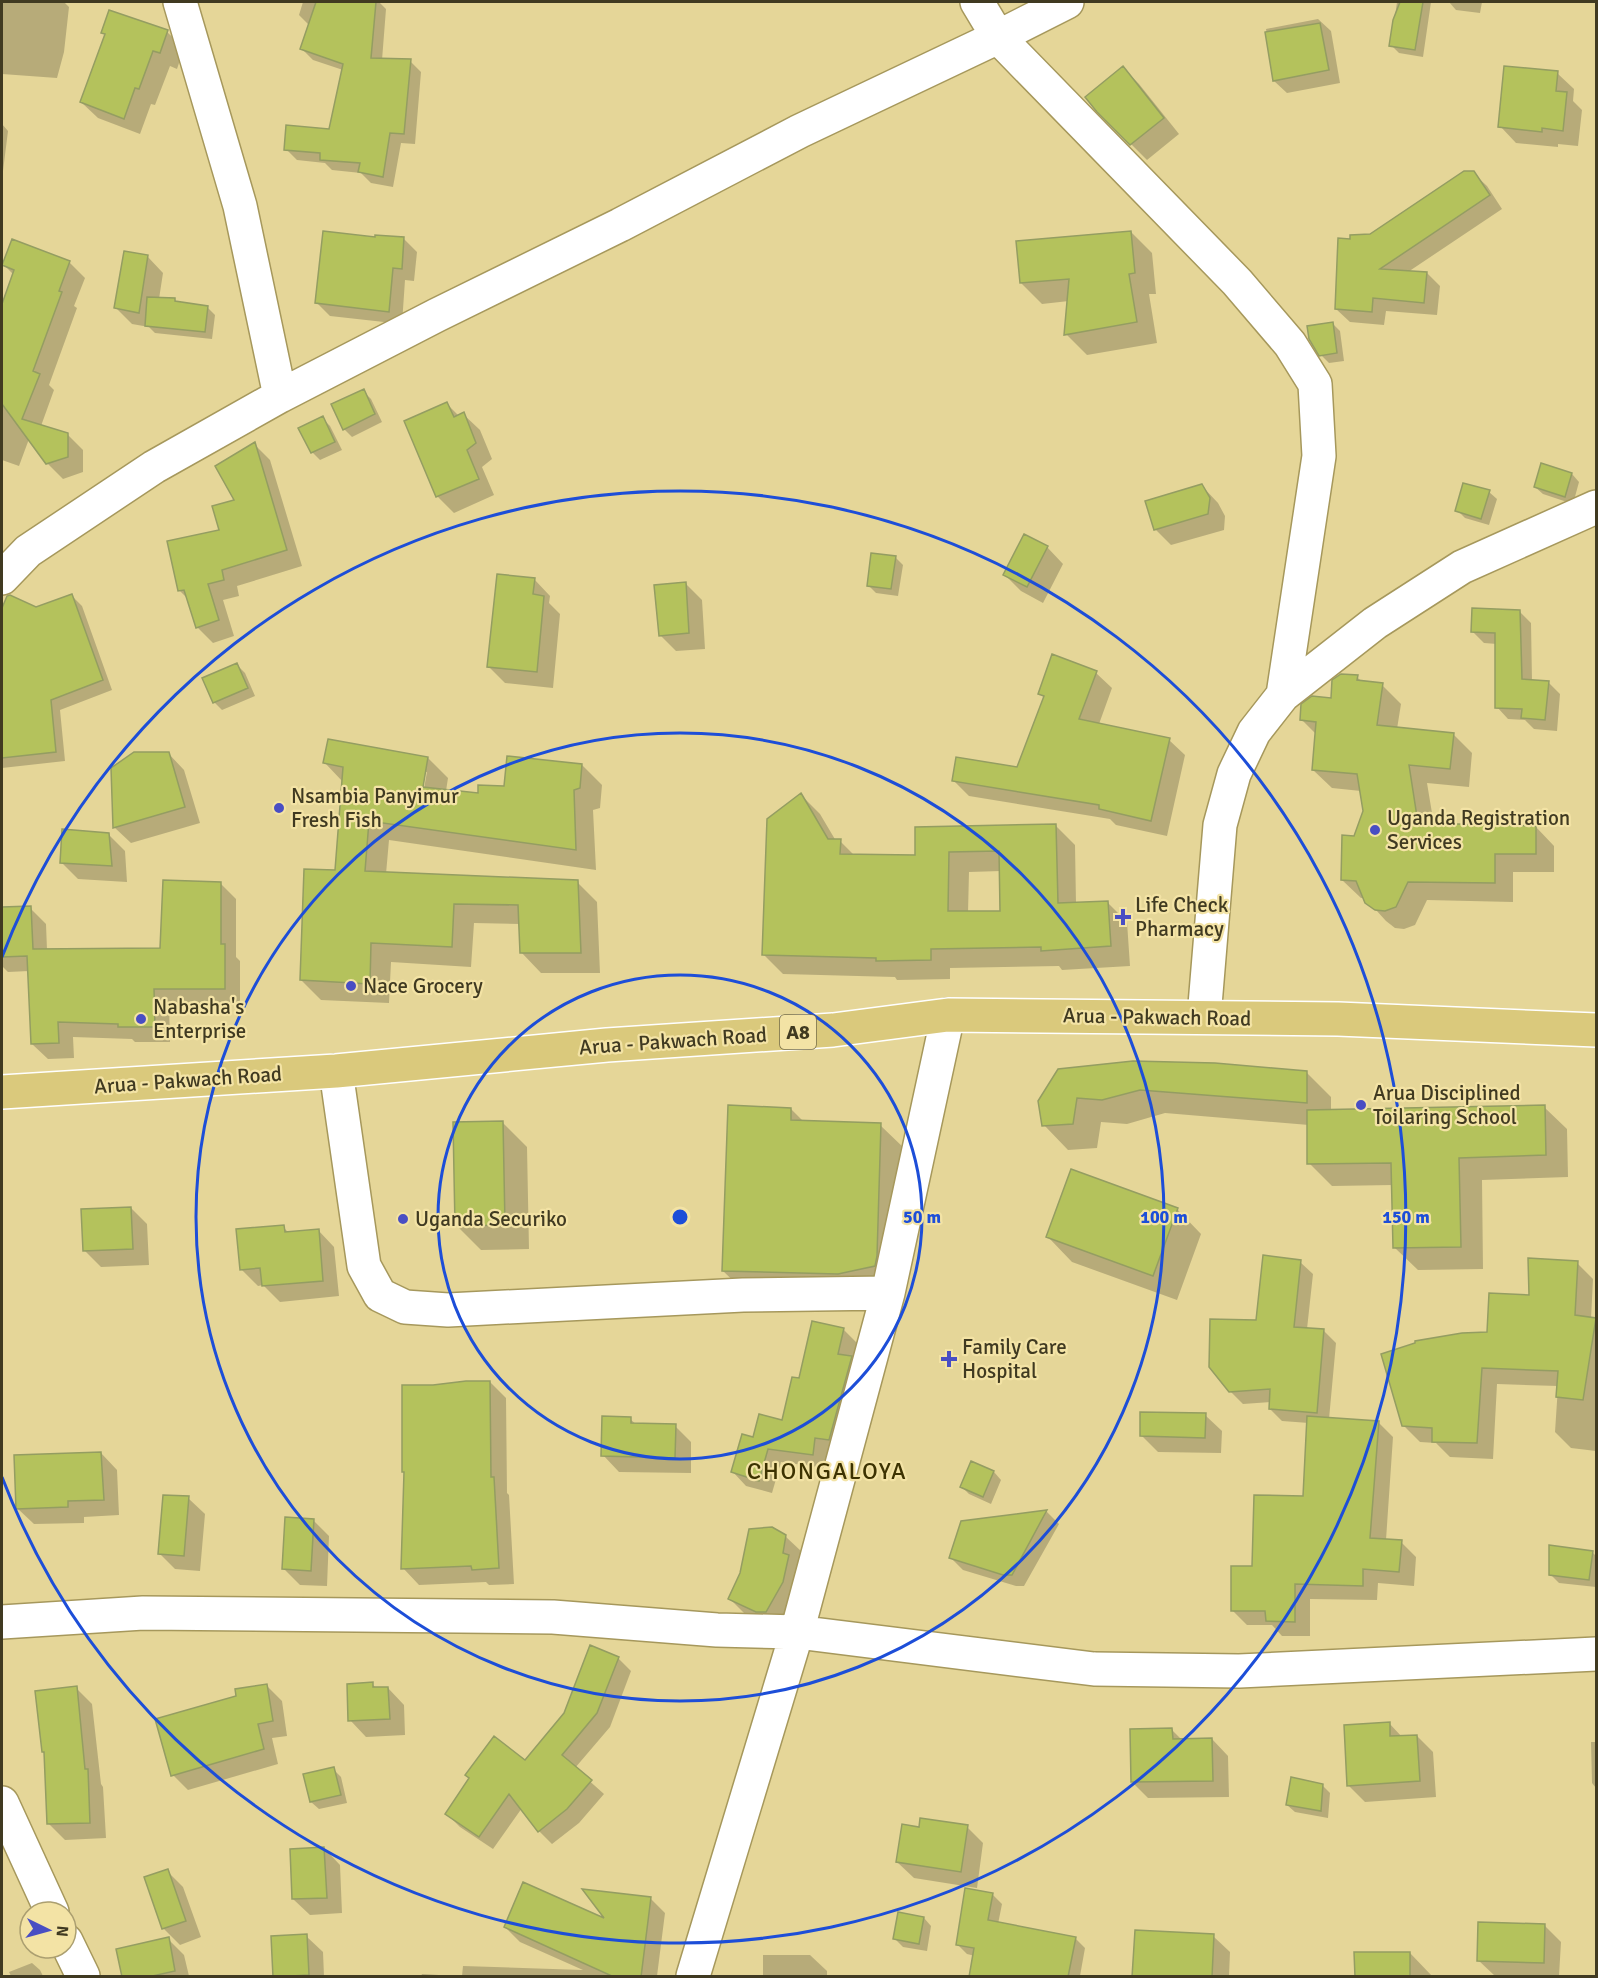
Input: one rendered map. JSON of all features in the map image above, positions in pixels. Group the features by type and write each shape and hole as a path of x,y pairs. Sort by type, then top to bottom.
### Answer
{"main road":[{"name":"Arua - Pakwach Road","path":"2,1092 336,1071 607,1044 833,1030 948,1016 1338,1019 1596,1030"}],"street":[{"path":"180,2 240,206 280,396"},
{"path":"977,2 998,37 1237,282 1290,344 1315,384 1319,456 1283,695"},
{"path":"2,578 28,551 154,467 280,396 437,315 620,225 800,131 1067,2"},
{"path":"1203,1017 1220,825 1234,774 1254,732 1283,695 1375,623 1462,567 1596,507"},
{"path":"693,1977 797,1632 888,1293 948,1016"},
{"path":"336,1071 364,1266 380,1295 405,1307 448,1310 743,1295 888,1293"},
{"path":"2,1622 143,1613 553,1617 717,1630 797,1632 1105,1669 1239,1671 1596,1654"},
{"path":"2,1803 46,1900"},
{"path":"75,1960 83,1977"}],"building":[{"path":"316,2 376,2 371,58 411,59 404,134 390,133 383,177 358,172 360,163 320,160 320,153 284,150 286,125 329,129 343,64 300,49"},
{"path":"1400,2 1423,2 1415,50 1389,46 1393,20"},
{"path":"109,10 168,30 160,53 153,51 139,89 135,88 124,119 80,102 105,34 101,33"},
{"path":"1320,23 1329,70 1273,81 1265,32"},
{"path":"1123,66 1164,118 1130,145 1085,97"},
{"path":"1504,66 1558,71 1556,91 1567,92 1563,131 1542,128 1542,132 1498,127"},
{"path":"1464,171 1474,171 1490,195 1380,269 1427,272 1424,303 1373,298 1372,312 1335,309 1338,238 1350,239 1350,235 1370,234"},
{"path":"323,231 375,237 375,235 404,237 402,269 393,268 389,312 315,303"},
{"path":"1131,231 1135,273 1129,274 1137,322 1064,335 1069,279 1020,283 1016,241"},
{"path":"12,239 70,261 59,291 62,292 33,371 40,374 22,419 68,433 68,457 46,464 2,404 2,304 14,270 2,265"},
{"path":"124,251 148,255 139,313 114,308"},
{"path":"147,297 175,298 175,301 208,306 205,332 145,326"},
{"path":"1333,322 1337,353 1319,356 1309,339 1307,326"},
{"path":"364,389 375,414 343,430 331,404"},
{"path":"447,402 454,417 464,412 476,443 467,450 479,479 436,497 404,421"},
{"path":"323,416 335,442 311,453 298,428"},
{"path":"255,442 287,550 222,570 224,580 208,584 219,620 196,628 184,590 178,591 167,541 219,530 212,506 234,500 215,466"},
{"path":"1541,463 1572,473 1565,497 1534,487"},
{"path":"1463,483 1490,490 1481,519 1455,511"},
{"path":"1202,484 1210,498 1208,514 1154,530 1145,501"},
{"path":"1024,534 1048,546 1027,587 1003,575"},
{"path":"871,553 896,556 891,589 867,586"},
{"path":"497,574 535,578 533,594 544,596 537,672 487,667"},
{"path":"686,582 689,633 659,636 654,585"},
{"path":"72,594 103,680 51,700 56,752 2,758 2,608 7,596 10,595 36,607"},
{"path":"1472,608 1520,610 1522,679 1549,681 1545,720 1521,718 1522,709 1495,708 1495,633 1471,632"},
{"path":"1052,654 1097,671 1079,719 1170,738 1151,821 1099,809 1099,805 952,781 956,757 1017,767 1044,696 1038,694"},
{"path":"237,663 248,688 213,703 202,678"},
{"path":"1341,674 1358,675 1357,680 1383,683 1377,725 1454,733 1450,769 1409,765 1418,823 1536,826 1536,854 1495,854 1495,883 1408,882 1396,907 1385,911 1375,910 1365,903 1356,881 1341,880 1342,835 1354,836 1363,811 1357,774 1312,770 1316,722 1300,720 1301,704 1312,696 1331,698 1332,680"},
{"path":"328,739 428,757 423,787 478,793 478,785 504,786 507,756 582,764 580,788 574,790 576,850 369,821 365,871 578,880 581,953 520,953 518,905 454,904 452,947 371,943 370,984 300,980 304,869 335,870 343,767 323,763"},
{"path":"134,752 169,752 185,807 113,828 111,768"},
{"path":"801,793 828,839 841,839 840,854 915,855 915,827 1056,824 1058,903 1108,901 1111,946 1041,951 1041,947 931,949 931,960 876,961 876,958 762,955 767,819","holes":["999,851 1000,911 948,911 949,852"]},
{"path":"62,829 109,833 112,866 60,863"},
{"path":"163,880 221,882 221,944 225,944 225,989 154,989 155,1027 118,1027 118,1024 58,1022 59,1043 31,1044 27,956 2,957 2,907 31,906 33,949 160,948"},
{"path":"1133,1061 1215,1063 1307,1071 1307,1103 1140,1090 1102,1100 1077,1098 1073,1124 1042,1126 1038,1101 1058,1069"},
{"path":"728,1105 791,1108 791,1120 881,1123 875,1266 838,1274 722,1271"},
{"path":"1545,1105 1546,1155 1459,1158 1461,1247 1393,1248 1391,1163 1307,1164 1307,1110"},
{"path":"503,1121 505,1225 455,1226 453,1122"},
{"path":"1071,1169 1178,1208 1153,1276 1046,1237"},
{"path":"131,1207 133,1249 83,1251 81,1209"},
{"path":"284,1225 285,1232 319,1229 323,1281 262,1286 260,1268 240,1270 236,1229"},
{"path":"1263,1255 1301,1260 1294,1327 1324,1329 1317,1413 1269,1409 1270,1389 1229,1392 1209,1367 1210,1319 1256,1320"},
{"path":"1528,1258 1578,1261 1575,1315 1596,1318 1583,1400 1556,1397 1558,1371 1482,1368 1477,1443 1432,1442 1432,1428 1402,1426 1381,1354 1415,1343 1415,1341 1462,1333 1487,1332 1489,1293 1529,1295"},
{"path":"812,1321 844,1328 838,1354 852,1356 829,1440 815,1438 813,1455 768,1449 759,1481 731,1472 742,1434 753,1437 759,1414 782,1420 792,1377 799,1378"},
{"path":"490,1381 491,1477 494,1477 499,1568 472,1570 471,1566 401,1569 404,1472 402,1472 402,1385 433,1385"},
{"path":"1140,1412 1206,1413 1205,1438 1140,1436"},
{"path":"602,1416 631,1417 631,1423 676,1424 675,1458 601,1456"},
{"path":"1307,1416 1379,1421 1370,1538 1402,1540 1399,1572 1363,1569 1363,1586 1295,1584 1295,1622 1266,1621 1265,1611 1231,1611 1231,1566 1252,1566 1254,1495 1303,1496"},
{"path":"101,1452 104,1500 68,1501 68,1507 16,1509 14,1455"},
{"path":"971,1461 994,1471 983,1497 960,1487"},
{"path":"163,1495 189,1496 184,1556 158,1554"},
{"path":"1047,1510 1012,1575 1003,1575 949,1558 961,1521"},
{"path":"285,1517 314,1519 311,1571 282,1569"},
{"path":"772,1527 786,1535 783,1553 789,1555 783,1582 766,1612 756,1612 728,1599 740,1573 749,1529"},
{"path":"1549,1545 1593,1551 1589,1580 1549,1575"},
{"path":"590,1645 619,1657 597,1713 562,1755 592,1780 567,1809 538,1832 509,1794 479,1837 445,1814 469,1778 465,1775 494,1736 525,1760 564,1713"},
{"path":"373,1682 373,1687 388,1687 390,1719 348,1721 347,1684"},
{"path":"267,1684 273,1721 258,1724 264,1749 171,1776 155,1719 236,1696 235,1689"},
{"path":"77,1686 85,1769 88,1769 90,1823 47,1824 44,1752 42,1752 35,1691"},
{"path":"1390,1722 1390,1736 1417,1735 1420,1781 1347,1786 1344,1725"},
{"path":"1172,1728 1173,1739 1212,1738 1213,1781 1131,1782 1130,1729"},
{"path":"334,1767 341,1795 310,1802 303,1774"},
{"path":"1291,1777 1323,1784 1321,1811 1286,1805"},
{"path":"920,1818 968,1825 961,1872 896,1862 902,1824 919,1827"},
{"path":"324,1847 327,1898 292,1899 290,1849"},
{"path":"168,1869 186,1921 162,1929 144,1877"},
{"path":"523,1882 604,1918 582,1889 651,1897 641,1977 614,1977 504,1927"},
{"path":"965,1888 993,1893 988,1920 1076,1937 1068,1977 969,1977 974,1948 956,1945"},
{"path":"898,1912 924,1917 919,1944 893,1939"},
{"path":"1478,1922 1545,1924 1544,1963 1477,1961"},
{"path":"1135,1930 1214,1934 1212,1977 1132,1977"},
{"path":"307,1934 309,1975 273,1977 271,1936"},
{"path":"169,1937 175,1971 148,1977 122,1977 116,1949"},
{"path":"1354,1952 1410,1952 1410,1977 1355,1977"}],"place":[{"name":"Nsambia Panyimur Fresh Fish","path":"279,808"},
{"name":"Uganda Registration Services","path":"1375,830"},
{"name":"Life Check Pharmacy","path":"1123,917"},
{"name":"Nace Grocery","path":"351,986"},
{"name":"Nabasha's Enterprise","path":"141,1019"},
{"name":"Arua Disciplined Toilaring School","path":"1361,1105"},
{"name":"Uganda Securiko","path":"403,1219"},
{"name":"Family Care Hospital","path":"949,1359"}],"district":[{"name":"CHONGALOYA","path":"827,1471"}]}
